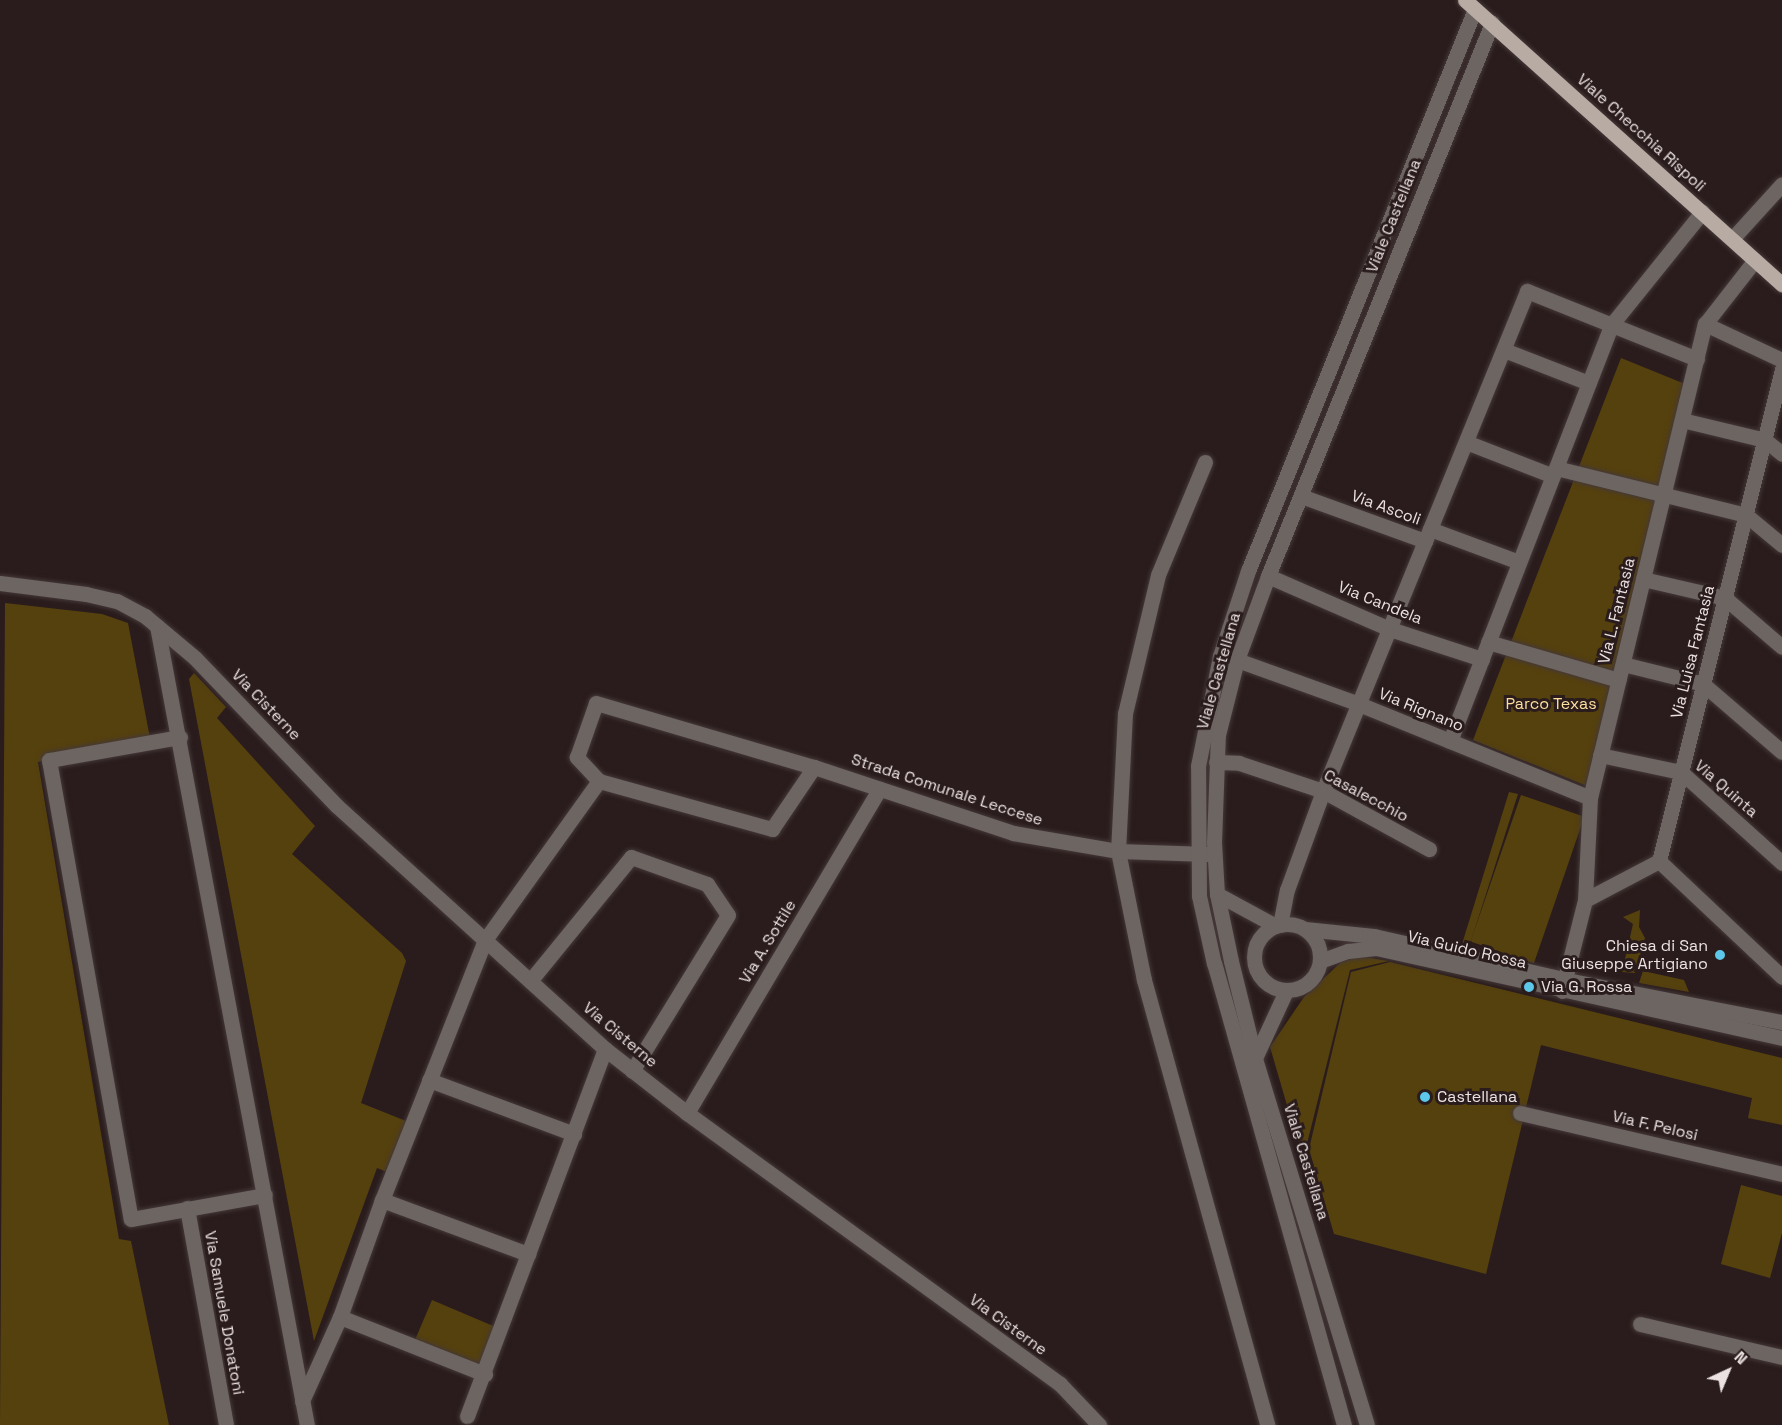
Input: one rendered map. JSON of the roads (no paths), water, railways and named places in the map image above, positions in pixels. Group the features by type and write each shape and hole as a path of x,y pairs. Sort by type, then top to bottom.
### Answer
{"main road":[{"name":"Viale Checchia Rispoli","path":"1470,4 1782,284"}],"street":[{"path":"1344,1425 1214,964 1199,896 1200,744 1223,645 1279,489 1470,4"},
{"name":"Viale Castellana","path":"1367,1425 1255,1058 1217,894 1216,762 1218,735 1238,660 1268,576 1492,23"},
{"path":"1732,239 1782,184"},
{"path":"1450,741 1612,324 1702,212"},
{"path":"1755,260 1705,324 1782,360"},
{"path":"1305,929 1318,944 1320,962 1305,986 1286,991 1262,980 1254,963 1256,945 1278,925 1287,890 1323,791 1527,291 1696,359"},
{"name":"Via L. Fantasia","path":"1564,985 1584,900 1590,798 1705,324"},
{"path":"1504,350 1589,383"},
{"name":"Via Luisa Fantasia","path":"1659,861 1782,369"},
{"path":"1682,420 1765,440 1782,454"},
{"path":"1466,442 1554,472 1746,515 1782,545"},
{"path":"1205,462 1158,575 1125,713 1118,851 1144,980 1267,1425"},
{"name":"Via Ascoli","path":"1301,496 1519,562"},
{"name":"Via Candela","path":"1268,576 1390,629 1482,659"},
{"path":"1643,579 1725,598 1782,647"},
{"name":"Via Cisterne","path":"0,583 117,602 157,626 195,657 337,806 605,1049 687,1113 1060,1384 1099,1425"},
{"path":"157,626 180,738 307,1425"},
{"path":"1488,642 1619,680"},
{"name":"Via Rignano","path":"1238,660 1359,704 1590,798"},
{"path":"1623,664 1703,684 1782,752"},
{"name":"Strada Comunale Leccese","path":"599,781 577,757 596,703 814,766 1013,833 1118,851 1217,854"},
{"path":"180,738 49,760 131,1219 265,1195"},
{"name":"Via Quinta","path":"1600,755 1681,772 1782,863"},
{"name":"Casalecchio","path":"1216,762 1239,763 1323,791 1429,849"},
{"path":"302,1401 340,1317 382,1200 485,940 599,781 772,829 814,766"},
{"name":"Via A. Sottile","path":"687,1113 879,789"},
{"path":"530,981 631,857 707,884 728,915 632,1071"},
{"path":"1584,900 1659,861 1782,977"},
{"path":"1217,894 1278,925 1374,936 1564,985 1782,1022"},
{"name":"Via Guido Rossa","path":"1320,962 1348,951 1376,948 1564,985 1782,1038"},
{"path":"1214,964 1232,961 1254,963"},
{"path":"1255,1058 1286,991"},
{"path":"467,1416 485,1374 605,1049"},
{"path":"429,1080 573,1134"},
{"name":"Via F. Pelosi","path":"1520,1113 1782,1174"},
{"path":"382,1200 528,1254"},
{"name":"Via Samuele Donatoni","path":"187,1208 226,1425"},
{"path":"340,1317 485,1374"},
{"path":"1640,1324 1782,1357"}],"place":[{"name":"Chiesa di San Giuseppe Artigiano","path":"1720,955"},
{"name":"Via G. Rossa","path":"1529,987"},
{"name":"Castellana","path":"1425,1097"}],"park label":[{"name":"Parco Texas","path":"1551,704"}]}
